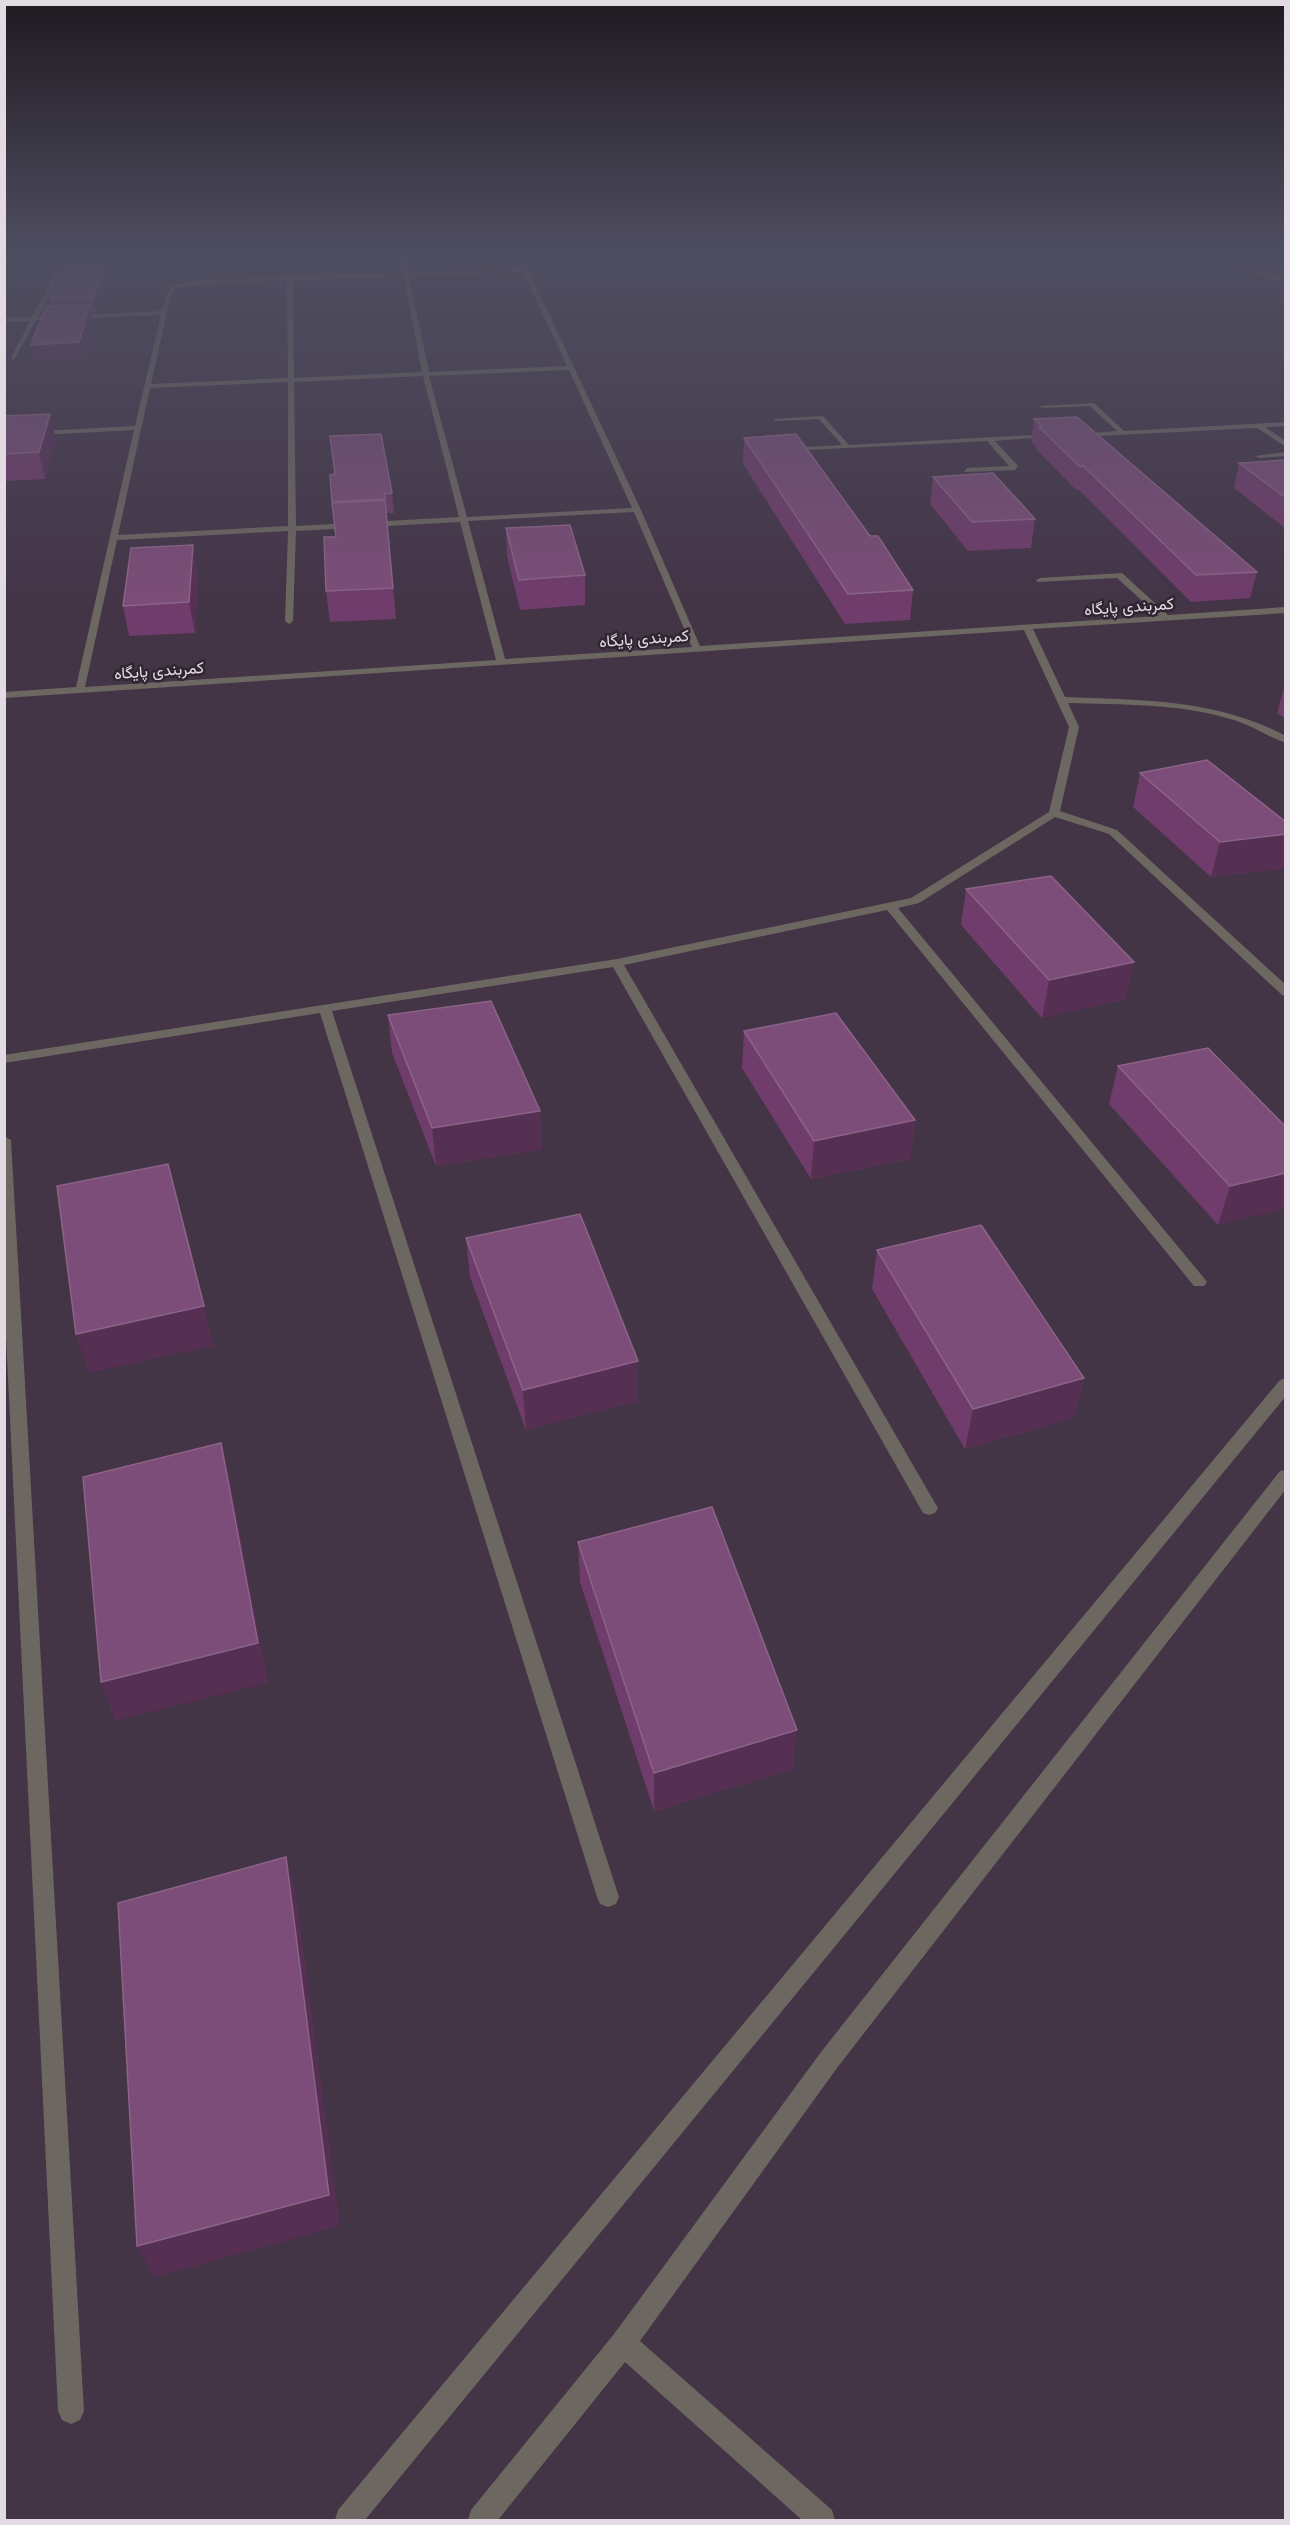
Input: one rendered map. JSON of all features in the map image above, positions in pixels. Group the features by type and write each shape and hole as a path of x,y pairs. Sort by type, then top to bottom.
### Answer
{"street":[{"path":"80,690 153,370"},
{"path":"289,621 292,528 290,370"},
{"path":"425,370 501,662"},
{"path":"149,386 525,370"},
{"path":"570,370 637,510 696,649"},
{"path":"1042,406 1092,404 1122,432"},
{"path":"776,418 821,417 847,447"},
{"path":"1067,435 1286,424"},
{"path":"1258,425 1286,445"},
{"path":"4,435 140,428"},
{"path":"778,451 1056,436"},
{"path":"967,470 1015,468 989,439"},
{"path":"1259,456 1286,454"},
{"path":"115,538 637,510"},
{"path":"1040,580 1119,575 1166,618"},
{"name":"کمربندی پایگاه","path":"4,695 1286,610"},
{"path":"4,1059 617,963 915,901 1054,813 1074,727 1027,627"},
{"path":"1061,700 1175,706 1235,717 1286,740"},
{"path":"1054,813 1113,832 1286,992"},
{"path":"890,906 1199,1282"},
{"path":"617,963 929,1508"},
{"path":"325,1008 608,1897"},
{"path":"4,1140 71,2411"},
{"path":"348,2520 1286,1384"},
{"path":"481,2520 623,2343 829,2060 1286,1476"},
{"path":"623,2343 822,2520"}],"shaded area":[{"path":"5,370 1285,370 1285,2520 5,2520"}],"building":[{"path":"50,414 39,452 4,454 4,416"},
{"path":"1077,417 1257,572 1196,575 1083,466 1080,467 1039,427 1042,426 1034,419"},
{"path":"381,434 392,493 384,494 385,499 332,502 330,475 335,474 330,436"},
{"path":"796,434 870,536 878,536 913,590 848,594 744,438"},
{"path":"1286,460 1286,498 1239,463"},
{"path":"993,473 1035,519 972,522 933,477"},
{"path":"385,500 393,588 326,591 324,537 336,537 332,503"},
{"path":"570,525 585,575 519,580 506,528"},
{"path":"193,545 189,602 123,606 131,548"},
{"path":"1207,760 1286,822 1286,834 1220,842 1140,773"},
{"path":"1051,876 1134,962 1049,980 966,889"},
{"path":"491,1001 540,1111 432,1128 388,1015"},
{"path":"836,1013 915,1120 814,1141 744,1031"},
{"path":"1208,1048 1286,1127 1286,1173 1230,1186 1118,1066"},
{"path":"168,1164 204,1306 76,1334 57,1186"},
{"path":"580,1214 638,1361 523,1390 466,1238"},
{"path":"981,1225 1084,1378 973,1409 877,1250"},
{"path":"221,1443 258,1643 101,1682 83,1477"},
{"path":"712,1507 797,1730 654,1773 578,1542"},
{"path":"286,1857 329,2195 137,2246 118,1903"}]}
